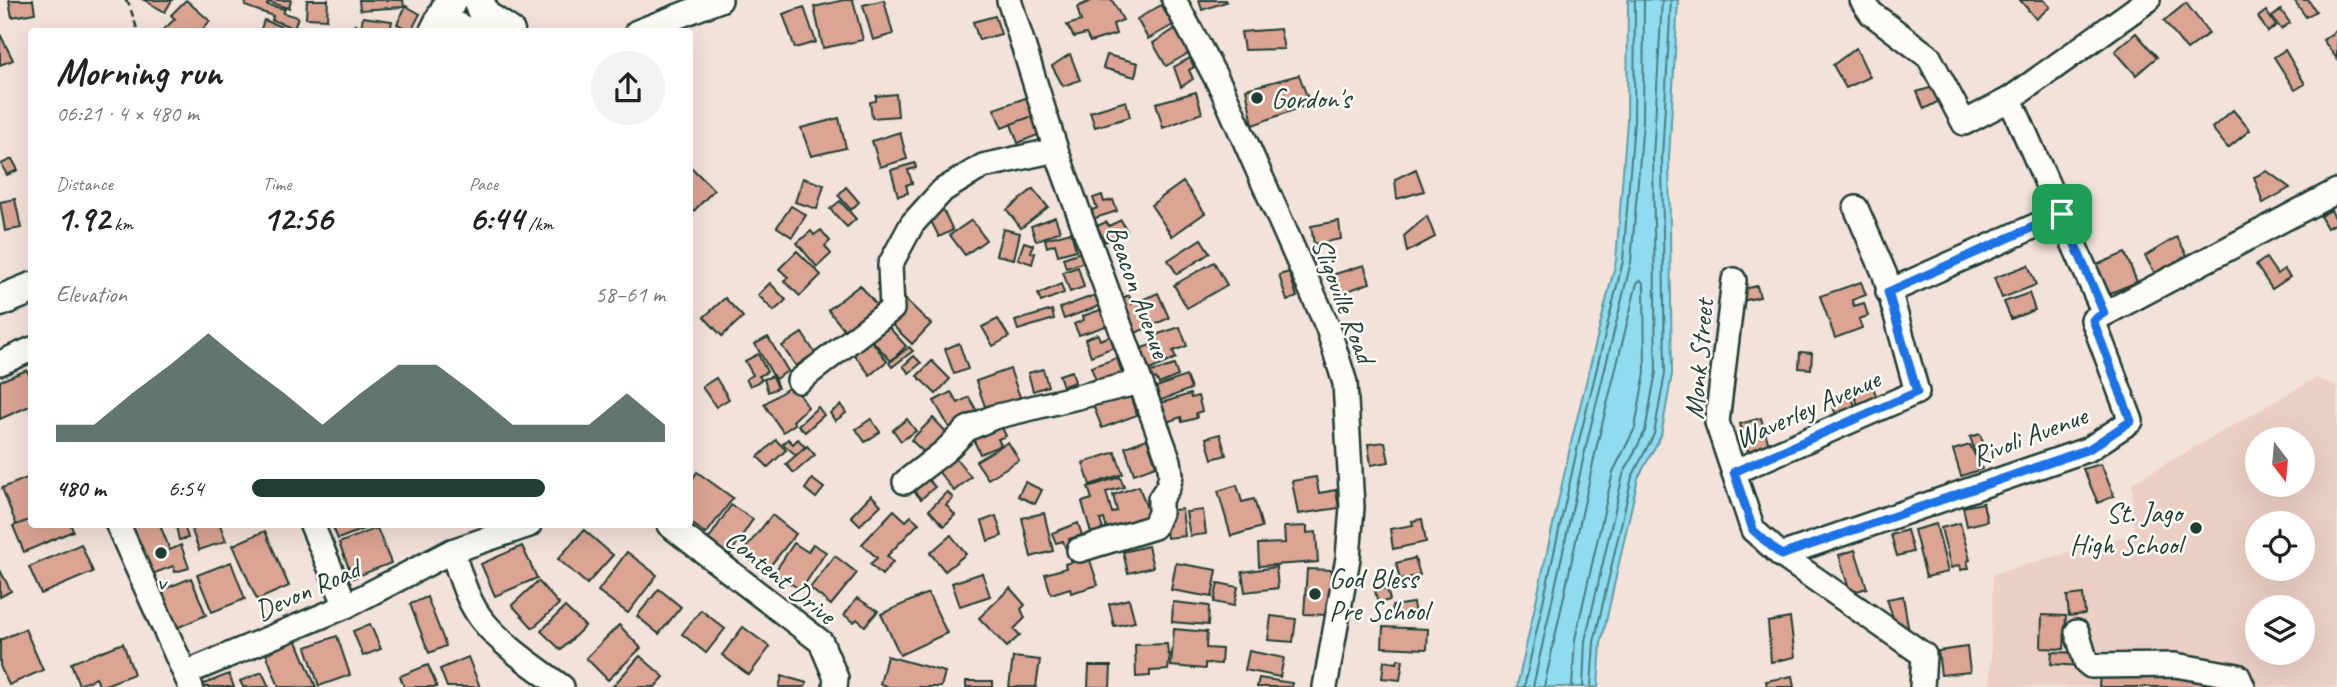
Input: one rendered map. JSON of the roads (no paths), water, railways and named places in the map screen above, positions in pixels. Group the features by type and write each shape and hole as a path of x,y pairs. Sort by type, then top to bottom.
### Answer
{"main road":[{"path":"478,0 485,16 503,28"},
{"path":"0,301 28,290"}],"street":[{"path":"647,28 720,0"},
{"name":"Beacon Avenue","path":"1009,0 1056,150 1169,461 1171,475 1168,487 1160,499 1160,513 1154,527 1079,550"},
{"name":"Sligoville Road","path":"1174,0 1222,89 1316,298 1345,383 1352,507 1348,558 1325,687"},
{"path":"1862,0 1871,13 1929,57 1964,123 2010,99 2148,0"},
{"path":"444,17 465,28"},
{"path":"2010,99 2104,313 2337,191"},
{"path":"799,381 892,309 890,265 912,224 943,190 983,166 1056,150"},
{"name":"Waverley Avenue","path":"1734,472 1917,392 1885,275 1856,208"},
{"path":"1888,292 2062,214"},
{"name":"Monk Street","path":"1734,280 1717,422 1753,530 1781,555 1924,655 1922,687"},
{"name":"Rivoli Avenue","path":"1781,555 2089,449 2131,421 2093,320 2104,313"},
{"path":"0,363 28,351"},
{"path":"905,482 945,451 967,429 994,417 1140,382"},
{"path":"119,528 188,680"},
{"path":"313,528 346,607"},
{"name":"Devon Road","path":"188,680 346,607 452,551 519,528"},
{"name":"Content Drive","path":"673,528 821,642 836,678 835,687"},
{"path":"452,551 481,620 506,644 562,687"},
{"path":"2077,632 2086,662 2091,666 2175,665 2238,676 2243,687"}],"water":[{"path":"1628,0 1678,0 1669,158 1672,374 1661,436 1638,478 1601,644 1598,687 1517,687 1572,439 1616,261 1627,121"}],"place":[{"name":"Gordon's","path":"1257,98"},
{"name":"St. Jago High School","path":"2196,528"},
{"name":"v","path":"161,553"},
{"name":"God Bless Pre School","path":"1315,594"}]}
